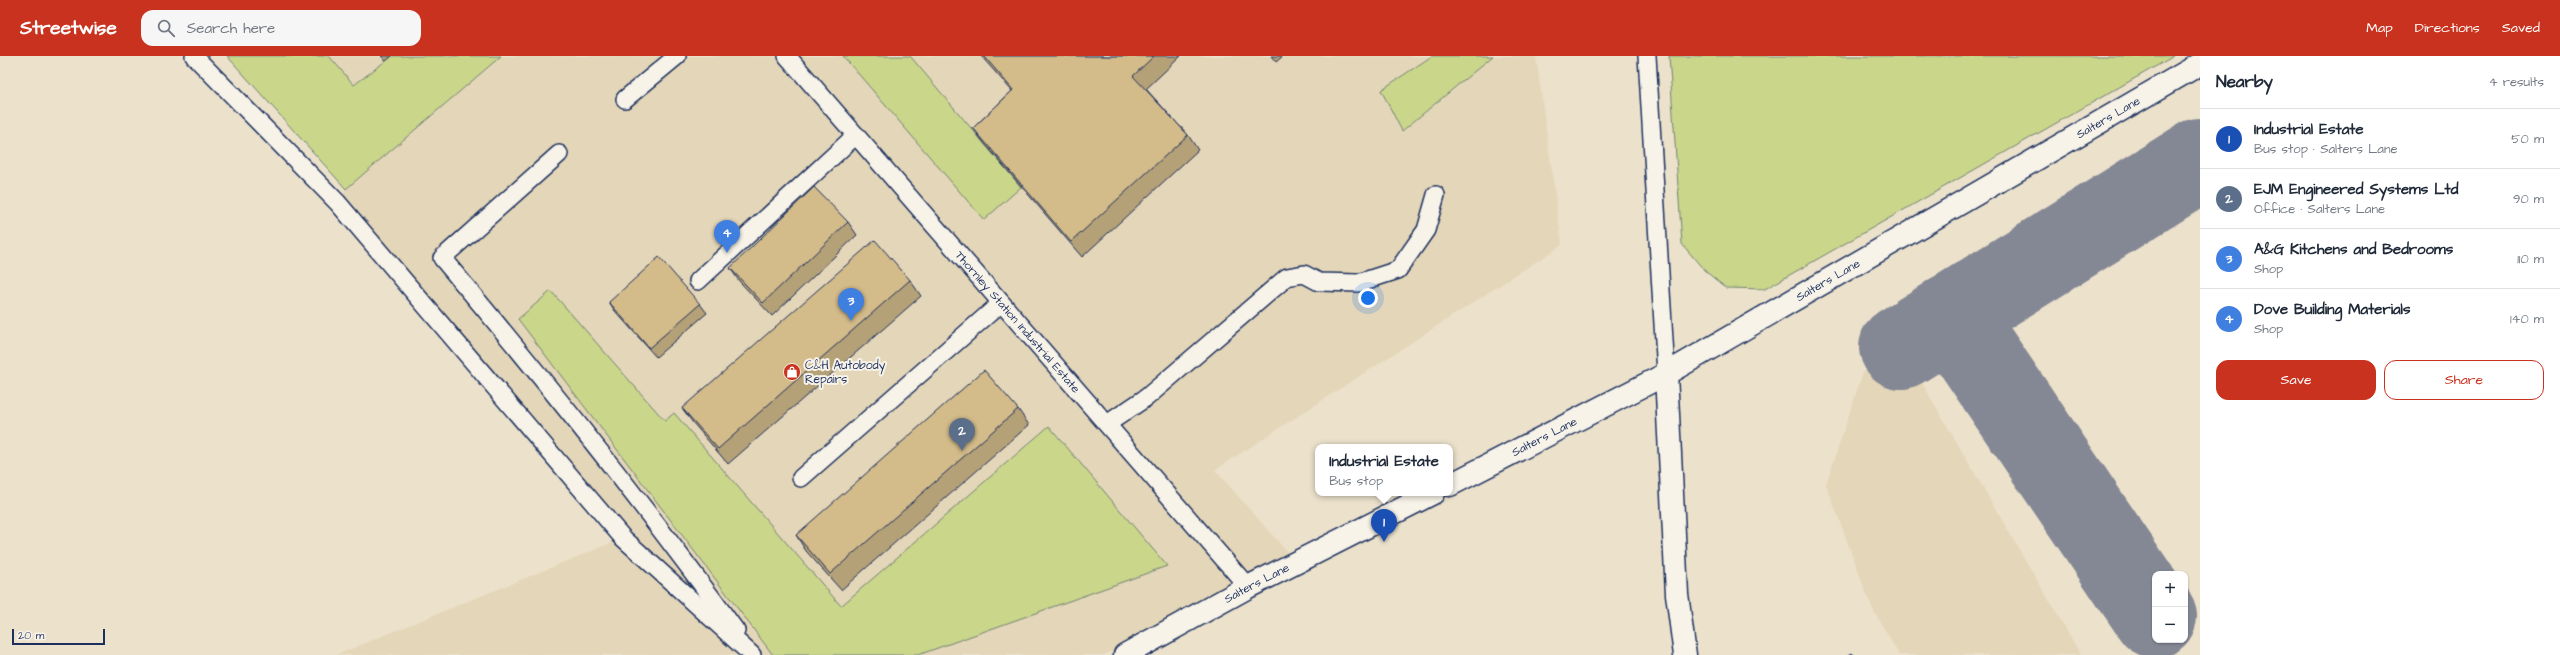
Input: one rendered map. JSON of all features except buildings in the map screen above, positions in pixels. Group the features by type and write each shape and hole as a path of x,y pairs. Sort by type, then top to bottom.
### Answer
{"main road":[{"name":"Salters Lane","path":"1453,482 1666,374 2200,64"},
{"path":"1666,374 1677,594 1685,655"},
{"name":"Salters Lane","path":"1124,655 1248,587 1427,496"}],"lane":[{"path":"194,56 338,203 623,538 753,655"},
{"path":"625,99 677,56"},
{"name":"Thornley Station Industrial Estate","path":"787,56 1248,587"},
{"path":"1647,56 1666,374"},
{"path":"698,281 856,135"},
{"path":"559,154 442,258 504,331 669,540 753,655"},
{"path":"1107,424 1147,397 1287,277 1304,274 1319,282 1358,283 1398,270 1426,230 1436,195"},
{"path":"801,478 1001,302"}],"shaded area":[{"path":"329,56 392,56 354,85"},
{"path":"501,56 1432,56 1381,90 1402,131 1493,56 1536,56 1562,245 1215,470 1297,563 1104,655 336,655 623,538 338,203 346,189"},
{"path":"1901,347 2081,655 1899,655 1871,606 1826,484 1863,372"}],"green space":[{"path":"227,56 329,56 354,85 392,56 501,56 346,189"},
{"path":"843,56 910,56 1021,187 984,220"},
{"path":"1432,56 1493,56 1402,131 1381,90"},
{"path":"1669,56 2174,56 1765,289 1726,288 1704,270 1682,244"},
{"path":"551,291 665,421 674,413 841,606 1049,426 1167,566 918,655 773,655 518,319"}],"taxiway":[{"path":"1901,347 2200,160"},
{"path":"1951,315 2152,612"}],"place":[{"name":"Dove Building Materials","path":"727,253"},
{"name":"A&G Kitchens and Bedrooms","path":"851,321"},
{"name":"C&H Autobody Repairs","path":"792,372"},
{"name":"EJM Engineered Systems Ltd","path":"962,451"},
{"name":"Industrial Estate","path":"1384,542"}]}
